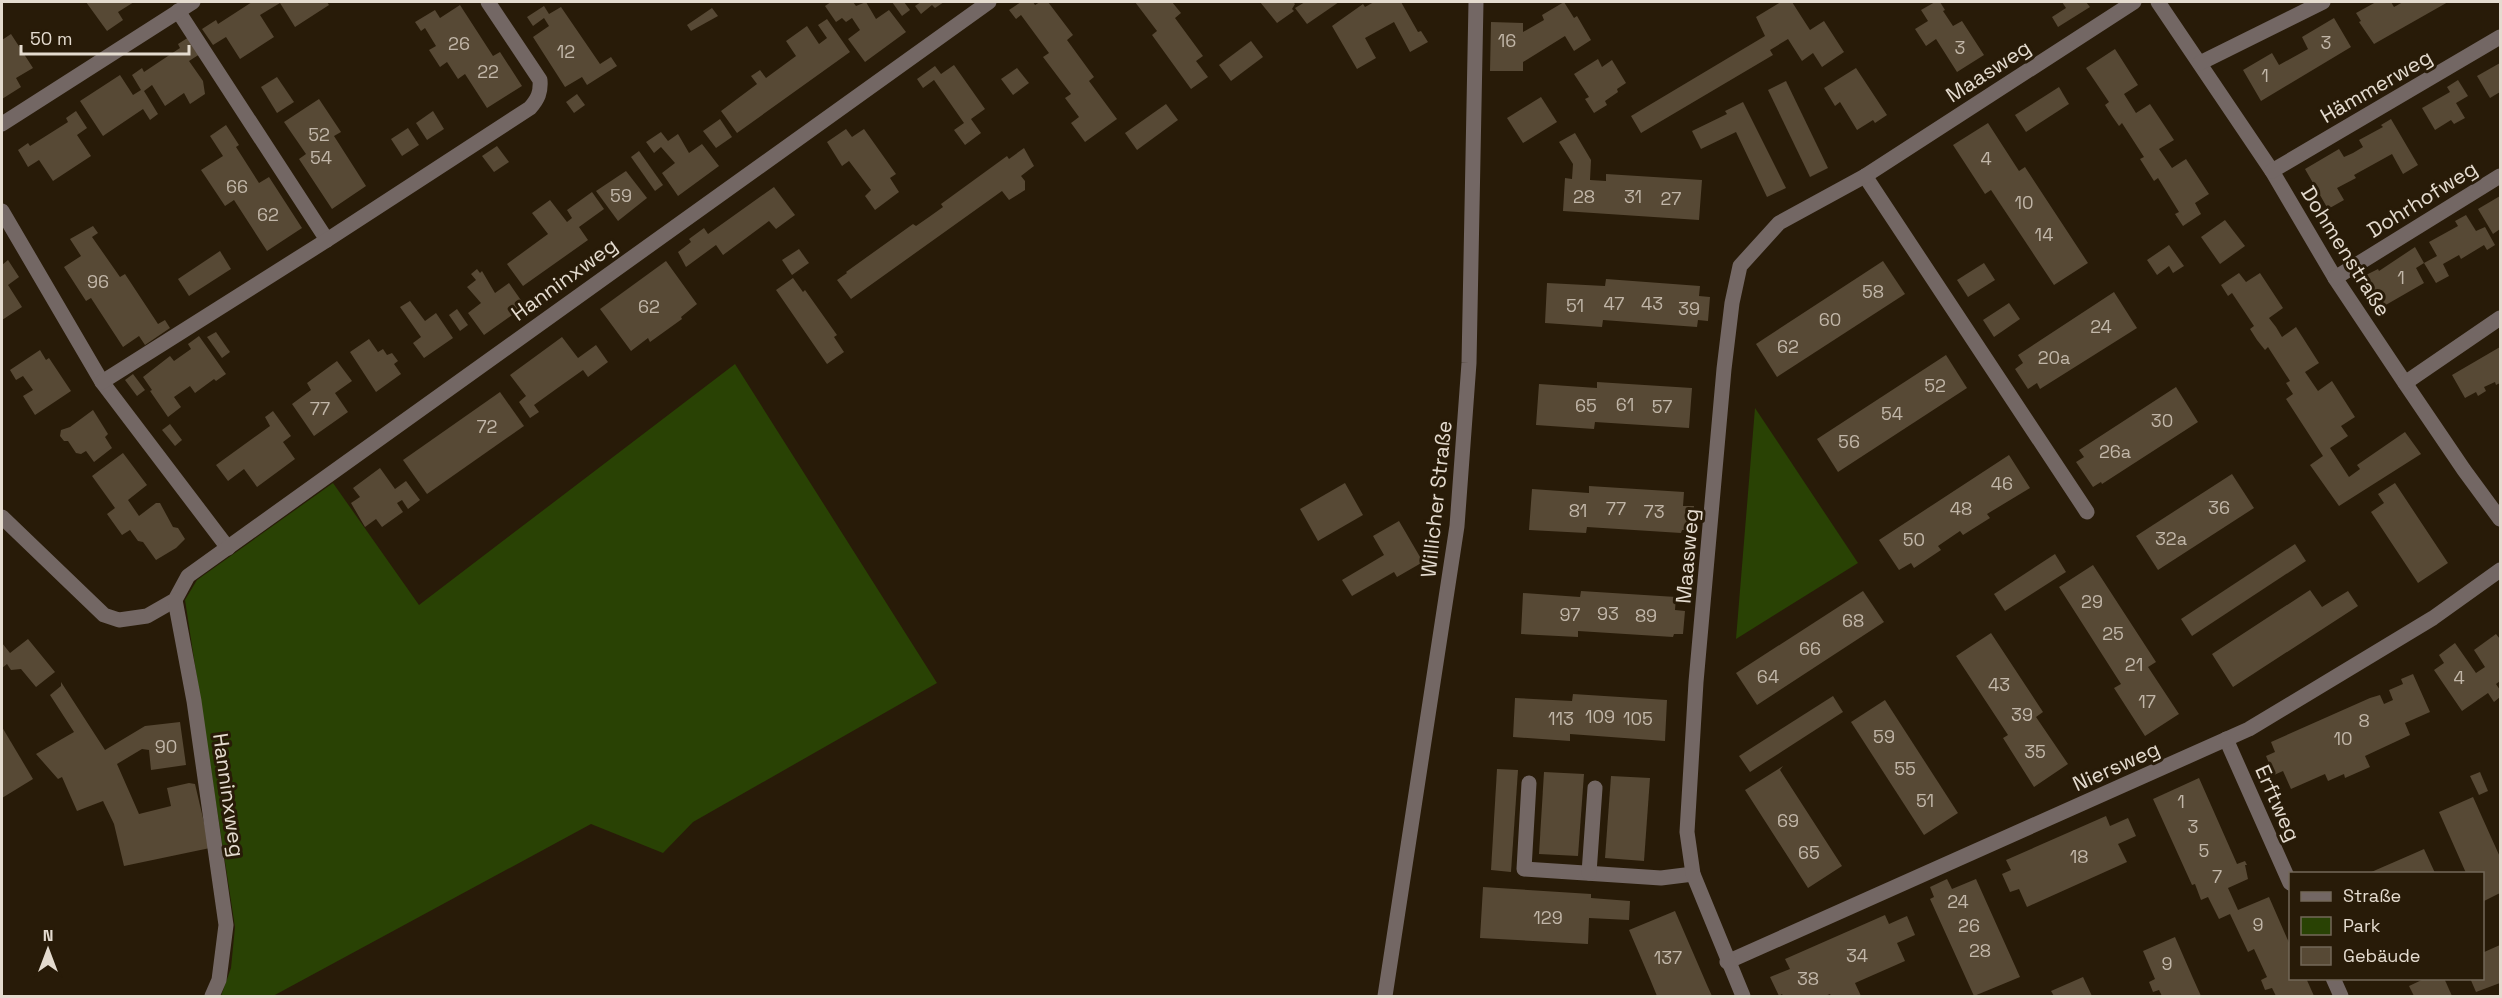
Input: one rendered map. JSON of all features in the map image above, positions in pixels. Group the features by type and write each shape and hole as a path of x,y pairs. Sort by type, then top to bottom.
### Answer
{"street":[{"path":"2,124 193,2"},
{"path":"102,382 530,108 537,100 541,90 540,80 488,2"},
{"name":"Hanninxweg","path":"2,517 104,615 119,620 147,616 175,600 188,576 770,156 988,2"},
{"name":"Willicher Straße","path":"1385,996 1457,526 1470,363 1476,2"},
{"name":"Maasweg","path":"1743,996 1727,962 1694,874 1687,831 1696,681 1724,369 1732,303 1740,266 1779,223 1865,176 2134,2"},
{"name":"Dohmenstraße","path":"2158,2 2272,171 2335,278 2405,383 2495,502 2500,519"},
{"path":"2200,63 2323,2"},
{"path":"178,11 327,240"},
{"name":"Hämmerweg","path":"2272,171 2500,37"},
{"path":"1865,176 2087,512"},
{"name":"Dohrhofweg","path":"2335,278 2500,176"},
{"path":"2,211 7,233 102,382 228,548"},
{"path":"2405,383 2500,318"},
{"name":"Niersweg","path":"1727,962 2249,729 2433,618 2500,570"},
{"name":"Hanninxweg","path":"175,600 194,701 226,925 219,980 212,996"},
{"name":"Erftweg","path":"2226,740 2289,881"},
{"path":"1529,783 1524,868 1661,878 1694,874"},
{"path":"1589,873 1595,788"},
{"path":"2334,980 2341,996"}],"green space":[{"path":"735,364 937,683 693,822 663,853 591,824 273,996 221,996 231,968 235,927 185,600 197,580 333,483 419,605"},
{"path":"1755,408 1858,563 1736,639"}],"building":[{"path":"86,2 134,2 118,12 123,20 107,31"},
{"path":"252,2 327,2 329,5 295,27 280,3 260,15 274,37 240,59 226,37 213,45 202,29 216,20 218,24"},
{"path":"831,2 853,2 856,6 866,2 876,19 889,10 906,32 865,62 848,39 860,30 852,18 846,22 842,18 836,22 825,6"},
{"path":"892,2 904,2 910,10 902,16"},
{"path":"921,2 944,2 935,8 932,5 921,14 915,6"},
{"path":"1021,2 1033,2 1035,5 1048,2 1073,35 1067,40 1094,77 1089,81 1117,119 1085,142 1071,123 1079,117 1065,98 1071,94 1043,57 1049,53 1021,15 1016,19 1009,10"},
{"path":"1135,2 1172,2 1181,13 1175,18 1203,56 1196,61 1208,77 1191,89 1152,35 1157,31"},
{"path":"1260,2 1293,2 1294,11 1277,23"},
{"path":"1305,2 1339,2 1307,24 1295,8"},
{"path":"1374,2 1401,2 1418,32 1421,31 1428,42 1410,52 1394,22 1365,38 1376,58 1357,69 1332,26 1363,4 1365,7"},
{"path":"1564,2 1574,18 1577,16 1591,40 1574,51 1565,36 1523,62 1523,71 1490,71 1491,22 1523,23 1523,32 1544,20 1542,15"},
{"path":"1781,2 1792,2 1810,30 1824,21 1844,52 1822,67 1813,53 1802,61 1788,39 1770,50 1773,55 1641,133 1631,116 1765,36 1756,17"},
{"path":"1935,2 1940,2 1953,26 1962,21 1984,55 1957,72 1936,39 1926,46 1915,29 1928,21 1921,10"},
{"path":"2062,2 2086,2 2090,7 2058,27 2052,17 2066,8"},
{"path":"2376,2 2391,2 2394,7 2403,2 2448,2 2374,44 2359,22 2361,21 2356,13"},
{"path":"460,5 493,56 500,52 522,86 487,108 465,74 458,79 447,62 440,67 429,50 436,46 425,28 421,31 415,22 435,10 440,18"},
{"path":"544,6 549,14 561,7 600,64 611,57 617,66 587,85 582,77 565,87 533,37 549,26 544,18 533,26 527,17"},
{"path":"712,8 718,16 691,31 687,25"},
{"path":"2334,18 2351,47 2261,101 2243,70 2272,53 2279,65 2308,49 2302,37"},
{"path":"827,19 850,52 737,133 721,111 757,84 751,76 760,70 766,78 796,56 786,41 807,26 819,44 827,38 818,25"},
{"path":"11,34 33,68 16,78 21,87 2,99 2,40"},
{"path":"189,37 200,54 189,61 203,81 205,94 190,104 184,93 165,106 152,85 144,91 158,114 150,120 143,109 103,136 80,101 120,75 133,95 141,90 132,75 142,68 144,72 180,48 178,44"},
{"path":"1251,41 1263,57 1231,81 1219,65"},
{"path":"2115,49 2138,85 2124,94 2136,113 2150,104 2174,140 2159,149 2172,168 2186,159 2209,194 2195,203 2201,214 2183,226 2175,214 2179,212 2158,178 2154,181 2140,159 2144,157 2122,123 2119,126 2112,116 2105,105 2109,102 2086,68"},
{"path":"1598,59 1602,67 1612,60 1626,83 1605,101 1607,105 1594,113 1585,99 1589,97 1574,74"},
{"path":"2500,63 2500,92 2490,98 2477,76"},
{"path":"954,65 985,109 971,119 981,133 965,145 954,130 964,123 934,80 923,88 917,79 935,66 941,74"},
{"path":"1017,68 1029,83 1013,95 1001,79"},
{"path":"1856,68 1887,115 1857,130 1840,102 1835,106 1824,88"},
{"path":"277,77 294,102 277,113 261,87"},
{"path":"2458,80 2468,96 2456,103 2465,118 2454,124 2451,120 2435,130 2422,108 2450,92 2447,87"},
{"path":"1786,81 1828,168 1810,177 1768,90"},
{"path":"2059,87 2069,104 2026,132 2015,115"},
{"path":"577,94 585,105 574,113 566,102"},
{"path":"1541,97 1557,122 1523,143 1507,118"},
{"path":"319,99 341,132 334,136 366,186 332,209 299,159 306,154 284,122"},
{"path":"1743,102 1786,188 1767,197 1736,132 1701,149 1692,131 1727,114 1725,111"},
{"path":"1166,104 1178,120 1137,150 1125,133"},
{"path":"76,111 87,128 77,135 91,156 53,181 39,160 28,167 18,150 28,143 30,146 68,122 66,118"},
{"path":"433,111 444,129 427,140 416,123"},
{"path":"720,119 732,137 716,148 703,131"},
{"path":"2391,119 2418,165 2403,174 2392,154 2354,175 2356,178 2337,188 2344,200 2328,209 2305,169 2339,149 2344,157 2353,153 2363,147 2359,140 2383,127 2381,125"},
{"path":"1988,123 2019,171 2025,167 2088,263 2054,285 1991,190 1985,194 1953,145"},
{"path":"226,125 239,145 236,147 259,183 269,177 302,228 267,251 234,200 225,206 201,170 223,156 210,136"},
{"path":"408,128 419,145 402,156 391,139"},
{"path":"846,129 852,137 864,129 896,174 890,178 899,192 875,210 865,196 871,190 849,161 842,166 827,142"},
{"path":"661,132 668,141 678,134 689,153 702,144 719,166 678,196 662,173 675,163 661,147 654,153 646,142"},
{"path":"1575,133 1591,160 1590,180 1606,181 1606,174 1702,180 1699,220 1563,211 1565,178 1572,179 1573,164 1559,142"},
{"path":"497,146 509,162 494,172 482,156"},
{"path":"1024,148 1034,166 1021,176 1025,181 1025,190 1009,200 1002,191 851,299 837,280 846,272 913,224 916,226 943,207 941,204 1007,156 1009,159"},
{"path":"639,151 663,185 655,191 631,157"},
{"path":"626,171 647,198 618,221 596,191"},
{"path":"774,187 795,215 776,229 769,221 723,255 716,245 686,267 678,252 691,242 689,239 704,228 708,234"},
{"path":"592,192 604,209 579,227 588,240 523,286 507,264 548,234 532,213 550,200 567,222 572,218 567,210"},
{"path":"2500,196 2500,229 2493,234 2478,209"},
{"path":"2466,215 2476,231 2485,227 2495,245 2487,250 2484,245 2461,259 2459,255 2443,264 2449,276 2436,283 2424,263 2437,256 2429,242 2458,226 2455,221"},
{"path":"2225,220 2245,246 2220,264 2201,237"},
{"path":"93,226 98,233 92,237 120,277 125,274 158,324 165,320 170,328 145,345 139,336 123,347 91,298 86,301 64,267 81,256 70,239"},
{"path":"2169,245 2184,266 2173,273 2169,266 2157,275 2147,260"},
{"path":"2415,247 2424,263 2416,268 2424,283 2384,306 2364,276 2378,269 2379,271"},
{"path":"799,249 809,263 792,275 782,260"},
{"path":"220,251 231,269 189,296 178,279"},
{"path":"8,260 19,277 8,285 22,307 2,320 2,265"},
{"path":"666,261 697,304 681,317 682,319 650,342 648,338 631,351 600,309"},
{"path":"1883,261 1905,294 1777,377 1756,344"},
{"path":"1984,263 1995,280 1968,297 1957,280"},
{"path":"477,269 480,273 482,271 495,293 509,283 525,306 484,335 468,313 481,303 467,287 476,280 471,274"},
{"path":"2239,273 2246,282 2260,273 2283,308 2269,318 2282,337 2296,327 2319,363 2305,372 2318,391 2332,381 2355,417 2341,426 2348,436 2330,448 2349,477 2360,469 2357,465 2405,432 2421,454 2339,506 2310,465 2323,456 2286,399 2293,394 2286,383 2290,381 2268,347 2265,350 2257,340 2250,329 2254,326 2232,293 2228,296 2221,285"},
{"path":"793,278 803,292 805,290 837,335 834,337 844,352 827,364 776,290"},
{"path":"1606,279 1700,286 1699,296 1710,297 1708,321 1698,320 1697,327 1603,320 1602,327 1545,323 1547,283 1605,286"},
{"path":"2114,292 2137,328 2040,389 2037,383 2028,389 2015,369 2023,363 2018,355"},
{"path":"410,301 425,321 436,313 453,338 424,358 413,343 421,337 400,307"},
{"path":"2009,303 2020,319 1994,337 1983,320"},
{"path":"457,309 468,325 460,331 449,315"},
{"path":"216,332 230,352 222,358 207,337"},
{"path":"199,336 226,374 216,381 214,379 195,393 190,386 174,397 181,407 168,417 143,377 170,356 174,361 191,349 188,344"},
{"path":"562,337 578,358 596,345 608,362 588,377 583,370 559,387 534,405 539,412 530,418 519,402 526,396 510,375"},
{"path":"369,339 378,352 383,349 387,355 392,353 398,361 394,364 401,374 376,392 350,352"},
{"path":"2500,347 2500,383 2496,385 2495,382 2484,387 2486,391 2478,396 2476,392 2465,398 2452,375"},
{"path":"40,350 46,360 49,358 71,391 35,415 23,396 33,390 23,376 16,380 10,370"},
{"path":"1946,355 1967,388 1838,472 1817,439"},
{"path":"337,361 352,381 335,393 348,412 314,436 292,404 311,390 307,383"},
{"path":"133,374 145,390 137,396 125,380"},
{"path":"1597,382 1692,388 1689,428 1595,422 1594,429 1536,425 1539,384 1597,388"},
{"path":"2176,387 2198,422 2102,484 2101,482 2093,487 2076,462 2084,457 2079,450"},
{"path":"500,392 524,426 427,494 403,460"},
{"path":"93,410 108,434 105,437 112,448 94,462 86,451 81,454 76,453 68,441 64,441 60,436 61,430 70,427"},
{"path":"273,411 291,436 283,442 295,459 257,487 244,469 228,481 216,465 270,426 265,417"},
{"path":"170,424 182,440 175,446 162,430"},
{"path":"123,453 147,485 128,500 139,516 156,503 160,503 173,527 178,528 185,539 176,548 156,560 143,542 138,541 130,530 122,535 107,514 115,508 92,476"},
{"path":"2009,455 2030,488 1987,514 1990,518 1963,535 1960,531 1938,546 1941,550 1914,568 1911,563 1899,570 1879,540"},
{"path":"380,468 395,489 406,481 420,500 408,509 402,500 397,503 403,512 382,527 376,519 365,527 351,503 360,497 353,488"},
{"path":"2232,474 2254,508 2158,570 2136,536"},
{"path":"1345,483 1363,515 1318,541 1300,509"},
{"path":"2395,483 2448,563 2418,583 2371,512 2384,503 2378,494"},
{"path":"1589,486 1684,492 1683,506 1694,506 1692,530 1682,530 1681,533 1587,527 1586,533 1529,530 1532,489 1589,493"},
{"path":"1399,521 1423,562 1397,577 1394,572 1352,596 1342,580 1384,555 1373,536"},
{"path":"2295,544 2306,561 2192,636 2181,619"},
{"path":"2055,554 2066,572 2005,611 1994,594"},
{"path":"2093,565 2156,662 2148,667 2179,714 2145,736 2114,688 2121,684 2059,587"},
{"path":"2310,590 2322,607 2348,591 2358,606 2233,687 2212,654"},
{"path":"1581,591 1676,597 1675,610 1685,611 1683,634 1674,634 1673,637 1578,631 1578,637 1521,634 1523,593 1580,597"},
{"path":"1863,591 1884,622 1757,705 1736,673"},
{"path":"1991,633 2043,712 2036,717 2068,764 2034,787 2003,738 2008,735 1956,656"},
{"path":"2496,634 2500,639 2500,681 2496,684 2500,690 2500,697 2494,702 2488,693 2462,711 2434,670 2444,663 2439,655 2455,643 2476,673 2485,667 2474,650"},
{"path":"28,639 55,672 36,687 21,669 11,670 7,664 2,668 2,643 10,653"},
{"path":"2413,674 2430,712 2405,723 2410,735 2365,756 2370,767 2345,778 2344,774 2328,781 2325,774 2291,789 2283,771 2274,775 2266,756 2275,752 2271,742 2370,698 2380,695 2384,704 2393,700 2389,690 2403,684 2401,679"},
{"path":"61,682 105,750 145,726 180,722 186,765 151,770 149,750 142,749 117,764 139,814 171,806 167,788 189,783 195,784 210,848 124,866 114,824 103,801 77,811 62,777 58,779 36,754 74,732 50,695 61,686"},
{"path":"1573,694 1667,700 1665,741 1570,734 1570,741 1513,737 1515,698 1572,701"},
{"path":"1833,696 1843,712 1750,772 1739,756"},
{"path":"1885,700 1958,813 1924,835 1851,722"},
{"path":"2,727 33,779 2,798"},
{"path":"1783,766 1780,770 1842,866 1808,888 1745,790"},
{"path":"1497,769 1518,770 1511,872 1491,870"},
{"path":"1544,772 1584,774 1578,856 1539,854"},
{"path":"2480,772 2488,791 2479,795 2470,776"},
{"path":"1611,776 1650,778 1644,861 1605,858"},
{"path":"2199,778 2237,864 2245,861 2247,865 2245,865 2248,879 2228,888 2238,910 2269,897 2289,943 2289,980 2307,980 2314,996 2276,996 2272,988 2265,990 2261,980 2267,977 2254,949 2248,952 2230,914 2219,919 2208,897 2201,900 2153,799"},
{"path":"2473,797 2500,857 2500,893 2484,901 2484,872 2466,872 2439,812"},
{"path":"2106,816 2110,826 2128,818 2136,836 2118,844 2127,862 2027,907 2019,889 2010,892 2002,874 2011,870 2006,860"},
{"path":"2424,849 2435,872 2371,872"},
{"path":"1947,879 1952,889 1976,879 2020,977 1974,996 1930,899 1934,897 1930,887"},
{"path":"1483,887 1591,894 1591,898 1630,901 1629,920 1589,918 1588,944 1480,938"},
{"path":"1675,911 1712,996 1657,996 1629,930"},
{"path":"1885,915 1889,924 1907,916 1915,935 1897,943 1905,961 1855,983 1861,996 1831,996 1830,994 1783,996 1782,994 1779,996 1770,977 1790,969 1785,959"},
{"path":"2175,937 2201,996 2162,996 2159,990 2153,992 2149,982 2155,979 2143,951"},
{"path":"2500,945 2500,983 2476,992 2471,980 2484,980 2484,952"},
{"path":"2083,977 2092,996 2054,996 2051,991"},
{"path":"2422,980 2445,980 2452,996 2414,996 2409,986"}]}
